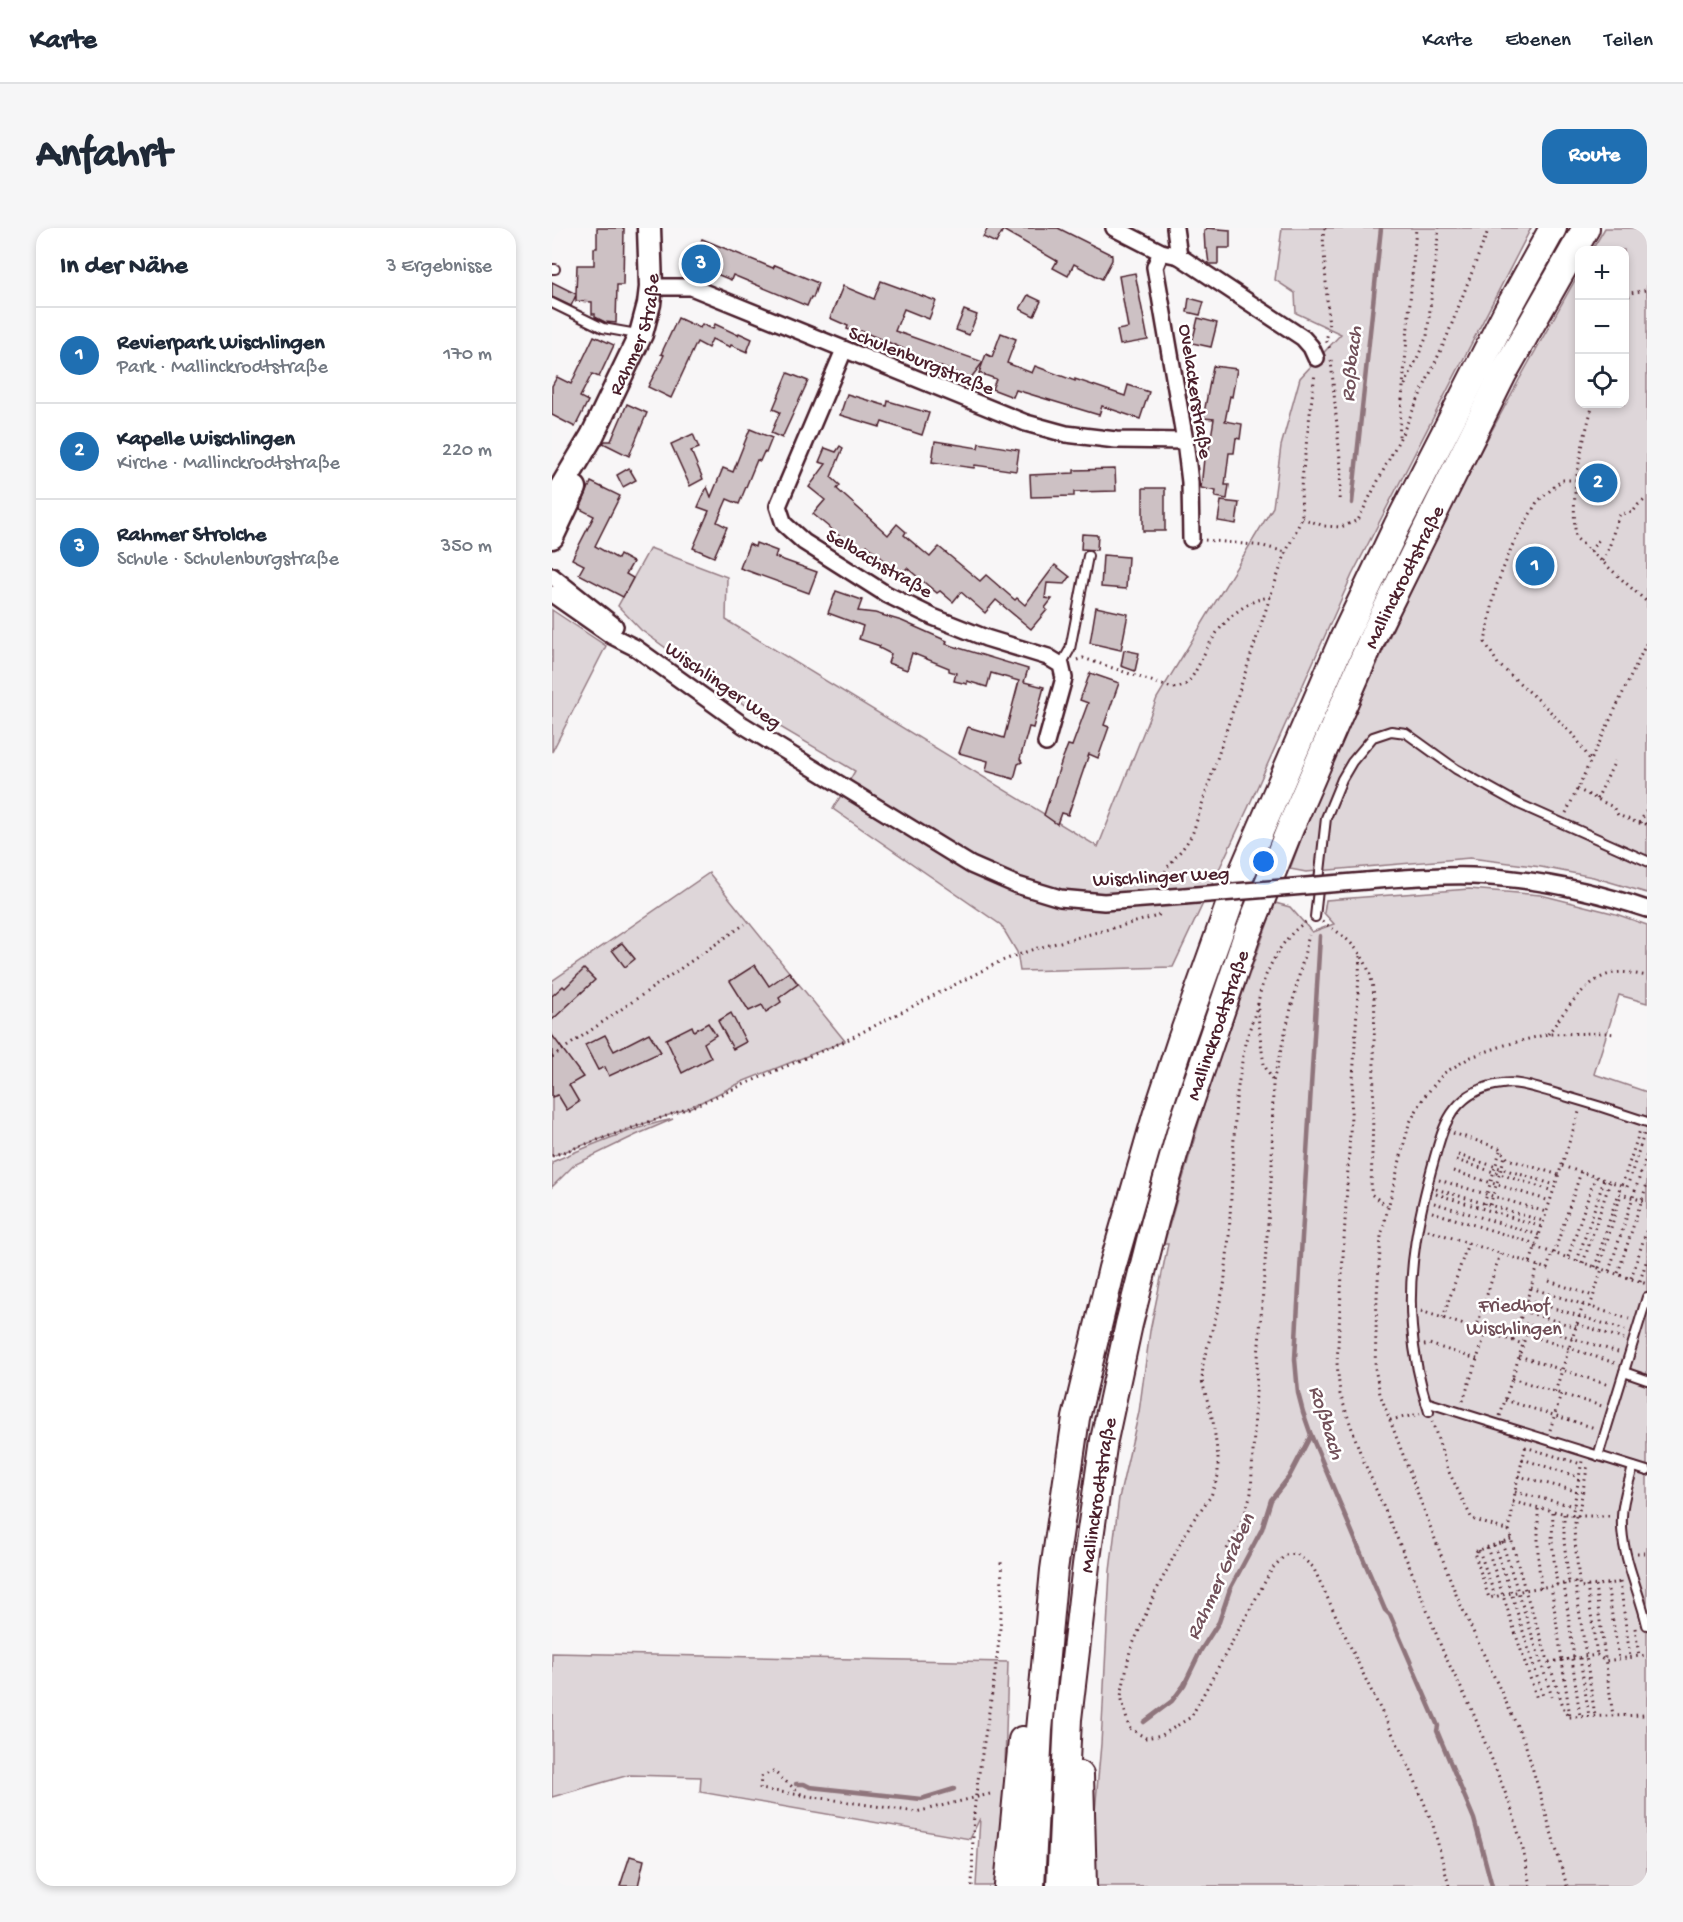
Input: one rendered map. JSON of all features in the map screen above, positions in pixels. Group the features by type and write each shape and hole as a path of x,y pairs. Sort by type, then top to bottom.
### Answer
{"highway":[{"name":"Mallinckrodtstraße","path":"1031,1886 1039,1730 1054,1570 1076,1418 1112,1268 1170,1073 1220,928 1255,839 1348,629 1402,516 1507,311 1553,228"},
{"name":"Mallinckrodtstraße","path":"1060,1886 1068,1719 1086,1565 1104,1440 1129,1324 1182,1126 1246,938 1374,632 1503,374 1586,228"},
{"path":"1083,1886 1080,1789 1086,1565"},
{"path":"1008,1886 1034,1625 1054,1570"}],"main road":[{"name":"Rahmer Straße","path":"552,503 592,436 641,334 651,287 649,228"},
{"name":"Rahmer Straße","path":"552,537 592,450 592,436"}],"street":[{"path":"1114,228 1161,252 1179,256 1303,338 1311,347 1316,358"},
{"path":"1133,238 1146,228"},
{"path":"1176,228 1179,256"},
{"name":"Ovelackerstraße","path":"1161,252 1155,267 1185,441 1190,482 1191,539"},
{"name":"Schulenburgstraße","path":"651,287 691,287 1026,423 1066,434 1116,440 1185,441"},
{"name":"Selbachstraße","path":"844,350 778,506 784,524 804,542 886,594 933,617 986,638 1048,657 1061,665"},
{"name":"Wischlinger Weg","path":"552,576 618,628 636,648"},
{"name":"Wischlinger Weg","path":"552,594 612,636 636,648 743,725 843,788 980,869 1037,892 1081,901 1123,901 1366,881 1471,876 1546,883 1587,891 1647,909"},
{"path":"1046,742 1064,678 1061,665"}],"lane":[{"path":"552,303 603,328 641,334"},
{"path":"1061,665 1070,649 1088,556"},
{"path":"1315,917 1326,818 1342,779 1352,762 1373,737 1391,731 1406,733 1456,769 1519,804 1647,861"},
{"path":"1429,1412 1414,1346 1411,1278 1418,1227 1429,1177 1444,1130 1454,1110 1469,1095 1479,1090 1501,1084 1521,1084 1646,1122"},
{"path":"1590,1453 1605,1432 1647,1297"},
{"path":"1625,1369 1647,1380"},
{"path":"1426,1402 1647,1471"},
{"path":"1633,1467 1622,1515 1625,1548 1647,1624"}],"path":[{"path":"1324,228 1329,306 1329,329 1326,340 1330,349 1341,470 1339,501"},
{"path":"1399,440 1416,228"},
{"path":"1403,389 1426,336 1439,228"},
{"path":"1302,518 1324,526 1341,527 1358,519 1399,440 1446,339 1489,228"},
{"path":"1627,300 1630,293 1647,290"},
{"path":"1161,887 1163,875 1186,847 1193,832 1270,597 1286,552 1302,518 1301,487 1316,358"},
{"path":"1592,408 1581,449 1576,480 1573,513 1576,538 1647,602"},
{"path":"1576,480 1562,480 1537,502 1512,546 1496,587 1485,642 1498,664 1576,738 1591,761"},
{"path":"1602,561 1612,537 1613,527 1620,514 1633,512 1647,498"},
{"path":"1590,551 1601,537"},
{"path":"1191,539 1263,546 1286,552"},
{"path":"1061,665 1083,658 1172,688 1178,688 1184,686 1191,678 1210,642 1227,622 1249,603 1270,597"},
{"path":"1562,823 1647,642"},
{"path":"1597,799 1615,761"},
{"path":"1577,789 1612,807 1618,814 1647,824"},
{"path":"1641,823 1647,809"},
{"path":"552,1156 689,1108 845,1041 999,962 1034,949 1158,916 1162,909"},
{"path":"552,1057 745,924"},
{"path":"1299,926 1274,957 1265,977 1245,1043 1236,1099 1224,1287 1203,1363 1202,1381 1213,1421 1218,1476 1211,1496 1191,1523 1155,1593 1130,1651 1120,1696 1129,1728 1146,1738 1162,1736 1191,1717 1272,1569 1284,1555 1296,1554 1313,1567 1412,1773 1433,1825 1449,1886"},
{"path":"1334,928 1350,941 1370,974 1374,1004 1371,1194 1387,1206"},
{"path":"1227,1549 1245,1514 1251,1493 1257,1371 1272,1169 1273,1082 1309,935"},
{"path":"1360,956 1338,1352 1340,1394 1360,1455 1414,1577 1444,1654 1472,1710 1511,1807 1523,1849 1530,1886"},
{"path":"1616,1034 1548,1034 1581,993 1595,982 1616,973 1647,976"},
{"path":"1258,1004 1265,1065 1273,1082"},
{"path":"1530,1263 1582,1102"},
{"path":"1590,1307 1598,1268 1622,1185 1646,1122"},
{"path":"1627,1187 1646,1122"},
{"path":"1444,1130 1500,1150 1508,1159 1558,1175"},
{"path":"1484,1204 1500,1150"},
{"path":"1609,1271 1647,1154"},
{"path":"1458,1155 1555,1185"},
{"path":"1490,1205 1505,1156"},
{"path":"1456,1160 1553,1191"},
{"path":"1562,1166 1636,1190"},
{"path":"1453,1171 1550,1201"},
{"path":"1418,1227 1546,1269 1581,1172"},
{"path":"1429,1177 1546,1212"},
{"path":"1568,1258 1595,1177"},
{"path":"1577,1261 1605,1180"},
{"path":"1583,1263 1610,1181"},
{"path":"1617,1274 1647,1184"},
{"path":"1426,1193 1490,1205 1543,1221"},
{"path":"1426,1193 1542,1227"},
{"path":"1426,1193 1539,1235"},
{"path":"1620,1193 1647,1202"},
{"path":"1422,1209 1647,1284"},
{"path":"1630,1278 1647,1229"},
{"path":"1443,1318 1468,1243"},
{"path":"1476,1329 1500,1254"},
{"path":"1640,1281 1647,1258"},
{"path":"1513,1341 1538,1266"},
{"path":"1549,1281 1593,1296"},
{"path":"1531,1288 1639,1322"},
{"path":"1527,1300 1636,1334"},
{"path":"1555,1392 1583,1305"},
{"path":"1411,1307 1523,1344"},
{"path":"1523,1311 1633,1342"},
{"path":"1519,1322 1629,1356"},
{"path":"1516,1331 1625,1369"},
{"path":"1459,1413 1486,1332"},
{"path":"1497,1425 1526,1335"},
{"path":"1414,1346 1429,1344 1476,1359"},
{"path":"1519,1356 1619,1388"},
{"path":"1512,1378 1612,1410"},
{"path":"1546,1440 1562,1394"},
{"path":"1505,1400 1605,1432"},
{"path":"1509,1531 1472,1520 1448,1470 1429,1412 1390,1420 1457,1597 1525,1743 1567,1886"},
{"path":"1529,1435 1518,1476 1509,1531 1525,1590 1564,1709 1568,1717 1647,1715"},
{"path":"1525,1447 1581,1464"},
{"path":"1575,1516 1574,1506 1581,1464 1590,1453"},
{"path":"1590,1453 1575,1516 1574,1530 1577,1582 1595,1716"},
{"path":"1522,1459 1579,1477"},
{"path":"1518,1476 1576,1491"},
{"path":"1515,1492 1574,1506"},
{"path":"1513,1502 1575,1516 1622,1515"},
{"path":"1538,1508 1538,1557 1541,1587"},
{"path":"1553,1511 1552,1542 1557,1585"},
{"path":"1564,1514 1564,1541 1569,1583"},
{"path":"1511,1539 1474,1552 1489,1598 1577,1582"},
{"path":"1502,1542 1552,1697"},
{"path":"1494,1545 1543,1696"},
{"path":"1487,1547 1537,1700"},
{"path":"1479,1550 1495,1597"},
{"path":"972,1886 975,1796 983,1755 999,1625 1003,1584 1001,1562"},
{"path":"1577,1582 1580,1587 1634,1580"},
{"path":"1620,1582 1630,1657"},
{"path":"1564,1584 1580,1716"},
{"path":"1607,1584 1619,1659"},
{"path":"1595,1585 1613,1716"},
{"path":"1551,1586 1570,1717"},
{"path":"1587,1586 1597,1655 1605,1661 1647,1655"},
{"path":"1549,1662 1597,1655"},
{"path":"1580,1658 1589,1716"},
{"path":"801,1794 773,1771 761,1778 760,1789 916,1812 994,1793"}],"green space":[{"path":"1282,228 1531,228 1352,575 1248,808 1173,967 1020,971 1017,952 1001,925 833,809 855,771 753,711 641,630 618,606 650,548 727,577 726,620 1098,847 1157,698 1273,507 1281,446 1300,378 1341,334 1296,313 1295,293 1275,280"},
{"path":"1605,228 1647,228 1647,893 1593,877 1541,867 1470,858 1306,872 1290,869 1310,815 1391,633 1455,499 1575,280 1575,408 1629,408 1629,246 1594,246"},
{"path":"552,610 606,646 552,752"},
{"path":"709,873 845,1041 744,1081 689,1108 552,1156 552,981"},
{"name":"Friedhof Wischlingen","path":"1469,889 1541,895 1616,914 1647,925 1647,1003 1619,995 1594,1074 1647,1092 1647,1886 1094,1886 1093,1835 1101,1744 1110,1571 1119,1498 1139,1412 1150,1331 1168,1244 1164,1244 1211,1081 1275,903 1290,907 1312,932 1334,924 1324,913 1326,900"},
{"path":"673,1119 574,1165 552,1187 552,1162 596,1143"},
{"path":"552,1653 1008,1662 1005,1767 996,1886 976,1886 980,1818 970,1839 700,1792 701,1777 629,1775 552,1797"}],"building":[{"path":"597,228 624,228 623,285 617,285 616,323 605,322 595,317 595,314 592,314 592,302 576,301 576,295 571,306 552,297 552,282 576,294 577,265 594,265"},
{"path":"988,228 1058,228 1112,255 1112,260 1102,279 1074,264 1068,276 1053,268 1057,261 1003,230 996,243 983,237"},
{"path":"1206,228 1230,230 1230,248 1218,248 1218,264 1209,264 1207,249 1205,249 1204,231"},
{"path":"702,239 773,268 775,265 818,283 813,298 811,297 807,306 733,275 731,280 692,264"},
{"path":"1135,273 1148,340 1120,345 1117,330 1128,328 1119,276"},
{"path":"881,281 936,301 929,319 904,309 895,331 983,362 970,379 861,331 860,334 847,329 848,326 830,318 843,286 874,299"},
{"path":"1028,295 1041,301 1034,316 1020,309"},
{"path":"1189,298 1204,302 1200,315 1187,312"},
{"path":"964,310 977,315 969,335 956,330"},
{"path":"678,318 700,328 702,324 713,329 715,324 752,339 747,352 712,339 708,348 697,342 671,398 648,387 664,355 661,354"},
{"path":"1198,318 1217,323 1211,347 1192,343"},
{"path":"1001,333 1016,339 1007,363 1032,373 1035,366 1125,396 1128,385 1149,392 1140,419 1102,406 1099,415 1016,390 1013,397 992,389 996,379 979,373 986,354 992,357"},
{"path":"594,336 614,345 599,377 592,374 580,397 588,401 575,427 552,415 552,386 557,377 571,384"},
{"path":"1213,366 1237,369 1225,421 1242,424 1240,439 1236,438 1234,453 1229,453 1225,485 1229,485 1227,499 1215,497 1216,491 1201,488 1205,449 1209,449 1214,419 1203,418"},
{"path":"788,373 808,381 782,438 771,433 780,412 773,409"},
{"path":"847,394 887,406 888,401 929,413 922,435 882,422 880,427 840,415"},
{"path":"627,404 647,413 629,456 603,443 611,441"},
{"path":"750,429 772,438 766,453 764,452 760,461 757,460 739,504 727,499 717,522 727,527 714,557 693,548 709,511 698,507 707,487 711,497 723,468 733,472"},
{"path":"693,434 699,448 691,451 703,479 690,486 671,444"},
{"path":"935,441 978,448 979,443 1019,450 1016,471 932,462"},
{"path":"840,446 843,448 831,477 840,485 837,489 888,535 897,524 906,532 904,535 930,557 939,547 980,581 986,575 1015,600 1017,598 1025,605 1055,565 1070,577 1065,584 1047,583 1045,598 1052,599 1045,608 1047,610 1031,629 996,600 985,613 961,592 953,602 940,591 937,593 907,568 901,575 867,545 860,553 813,514 825,500 809,487 826,464 819,462 825,448 836,452"},
{"path":"1607,467 1614,472 1612,480 1596,496 1585,486 1600,469"},
{"path":"629,468 636,480 623,487 617,475"},
{"path":"1115,469 1116,491 1074,492 1074,496 1031,497 1030,475 1074,473 1074,470"},
{"path":"591,482 620,496 595,546 618,559 620,555 633,562 626,574 633,578 623,597 579,574 584,565 572,559 594,516 580,509"},
{"path":"1143,488 1165,488 1165,531 1143,531"},
{"path":"1221,501 1239,503 1236,524 1218,521"},
{"path":"1082,534 1098,535 1097,550 1081,549"},
{"path":"756,543 777,551 775,557 817,572 809,593 740,568 749,544 755,547"},
{"path":"1103,555 1128,557 1126,589 1101,587"},
{"path":"836,591 862,600 858,611 875,613 902,621 947,641 946,644 1028,669 1024,682 1044,687 1033,728 1029,727 1020,759 1022,762 1018,764 1014,779 986,771 988,761 959,753 968,727 1004,738 1019,681 991,673 987,687 967,681 967,684 954,681 956,673 949,671 949,668 912,653 907,670 888,663 891,654 879,648 880,646 859,639 863,626 828,613"},
{"path":"1096,607 1128,614 1121,650 1090,643"},
{"path":"1124,650 1139,653 1135,671 1121,666"},
{"path":"1090,673 1119,683 1104,725 1109,727 1098,758 1089,754 1068,815 1061,813 1057,824 1044,815 1062,760 1068,745 1072,746 1088,703 1080,700"},
{"path":"622,943 635,959 625,967 612,950"},
{"path":"755,965 769,986 789,972 798,984 779,998 781,1002 766,1012 762,1005 749,1011 730,981"},
{"path":"584,969 595,980 552,1020 552,996 563,986 565,988"},
{"path":"731,1013 746,1042 733,1049 718,1021"},
{"path":"708,1023 716,1035 704,1043 711,1058 682,1073 666,1039 692,1026 694,1031"},
{"path":"649,1033 661,1052 609,1076 605,1067 598,1070 585,1045 605,1035 614,1051"},
{"path":"552,1035 583,1077 569,1085 579,1102 567,1110 558,1095 552,1097"},
{"path":"630,1856 644,1860 638,1886 620,1886"}],"waterway":[{"name":"Roßbach","path":"1352,503 1381,228"},
{"name":"Roßbach","path":"1320,936 1295,1359 1298,1393 1311,1435 1385,1610 1390,1615 1438,1726 1437,1731 1474,1819 1492,1886"},
{"name":"Rahmer Graben","path":"1144,1722 1172,1701 1184,1685 1201,1650 1219,1622 1230,1589 1262,1529 1271,1500 1289,1477 1311,1435"},
{"name":"Rahmer Graben","path":"796,1784 921,1799 954,1789"}],"place":[{"name":"Rahmer Strolche","path":"701,264"},
{"name":"Kapelle Wischlingen","path":"1598,483"},
{"name":"Revierpark Wischlingen","path":"1535,566"}]}
